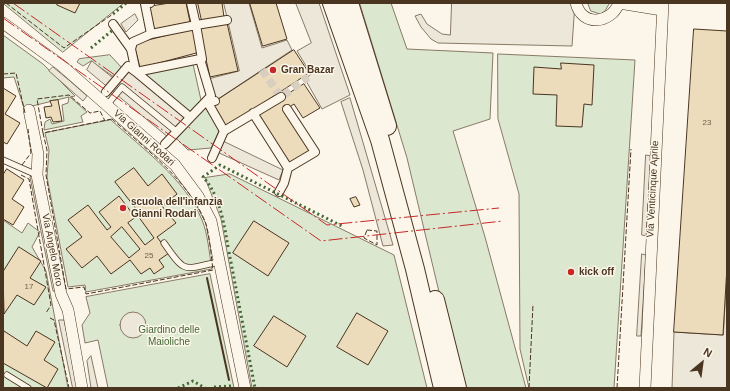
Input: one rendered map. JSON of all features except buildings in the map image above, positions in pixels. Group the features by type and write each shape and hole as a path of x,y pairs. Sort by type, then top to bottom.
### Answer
{"highway":[{"path":"332,3 380,140 415,269 443,388"},
{"path":"349,3 396,156 457,388"}],"street":[{"path":"150,3 145,4 151,34"},
{"path":"191,3 202,59 200,59 215,101 208,103 224,131"},
{"path":"576,3 583,16 595,21 609,17 616,10 619,3 663,7"},
{"name":"Via Venticinque Aprile","path":"644,388 663,7"},
{"path":"131,49 133,42 151,34 227,20"},
{"name":"Via Gianni Rodari","path":"3,23 62,65 175,165 198,196 211,221 245,388"},
{"path":"113,24 131,49 136,72"},
{"path":"136,72 200,59"},
{"path":"106,92 128,66 190,117"},
{"path":"166,144 190,117 212,96"},
{"path":"212,158 224,131 281,97"},
{"path":"279,192 284,183 288,168 315,152 287,109"},
{"name":"Via Angelo Moro","path":"29,110 38,154 37,174 61,294 68,310 82,388"},
{"path":"253,114 288,168"},
{"name":"Via Venticinque Aprile","path":"640,388 644,375"}],"lane":[{"path":"106,105 122,87 177,132"},
{"path":"3,160 37,174"},
{"path":"164,244 178,264 188,268 219,262"},
{"path":"7,375 28,388"}],"green space":[{"path":"3,3 124,3 63,52"},
{"path":"360,3 391,3 407,49 493,53 490,119 453,131 485,237 526,388 462,388 407,158"},
{"path":"588,3 609,4 605,11 600,14 591,11"},
{"path":"3,35 43,64 75,96 70,97 87,112 81,116 83,122 44,130 45,122 50,119 52,124 64,121 62,105 68,103 69,97 24,108 14,77 3,78"},
{"name":"kick off","path":"498,54 635,60 614,388 529,388 520,349 519,194 498,119"},
{"path":"110,55 122,68 114,77 91,61 83,66 77,62 79,59"},
{"path":"193,64 201,100 190,112 143,74"},
{"path":"205,107 220,129 211,148 188,150 177,139"},
{"name":"scuola dell'infanzia Gianni Rodari","path":"111,120 174,178 195,205 204,225 212,269 86,292 85,285 68,287 47,177 49,150 45,133"},
{"path":"230,174 394,255 427,388 252,388 221,219 205,178"},
{"path":"3,220 22,233 28,223 40,232 32,247 46,271 68,388 3,388"},
{"name":"Giardino delle Maioliche","path":"210,274 234,388 108,388 98,340 85,343 82,325 90,313 86,297"}],"shaded area":[{"path":"224,3 249,3 262,48 287,40 292,50 215,101 208,79 239,71"},
{"path":"296,3 319,3 350,95 322,109 305,79 311,74 297,51 311,43"},
{"path":"452,3 575,3 572,46 438,43 431,39 421,27 415,16 421,14 427,24 442,34 450,35"},
{"path":"135,14 138,20 126,32 121,24"},
{"path":"92,61 118,82 129,69 186,117 169,138 87,70"},
{"path":"53,67 87,96 83,101 49,71"},
{"path":"350,98 393,245 383,246 363,170 341,102"},
{"path":"223,141 283,170 279,180 219,153"},
{"path":"646,155 651,156 646,236 642,235"},
{"path":"35,176 59,291 53,291 30,177"},
{"path":"642,254 646,255 641,336 637,336"},
{"path":"727,267 727,388 672,388 674,332 723,335"},
{"path":"133,312 142,316 146,325 142,334 133,338 124,334 120,325 124,316"},
{"path":"59,320 64,320 79,388 73,388"},
{"path":"91,356 98,388 91,388 87,361"}],"tunnel":[{"path":"262,70 281,97 308,77"}],"hedge":[{"path":"113,14 126,3"},
{"path":"91,48 114,29"},
{"path":"228,247 223,219 214,192 203,177 220,165 344,227"},
{"path":"229,252 255,388"},
{"path":"178,388 193,381 205,388"},
{"path":"214,387 231,386"}],"fence":[{"path":"6,3 64,48 113,14"},
{"path":"3,74 16,73 25,113"},
{"path":"43,133 37,99 69,95 90,113 100,111 105,121"},
{"path":"112,119 152,154 178,180 189,194 199,209 206,224 213,270 86,294 84,287 66,289 46,175 47,150 43,133 112,119"},
{"path":"22,165 31,153 28,129"},
{"path":"617,388 631,149"},
{"path":"21,175 29,179 51,305 46,313"},
{"path":"367,230 377,231 377,245 364,238 367,230"},
{"path":"529,388 533,304"},
{"path":"50,318 54,320 69,388"}],"wall":[{"path":"207,278 229,380"}],"power":[{"path":"13,3 327,225 499,208"},
{"path":"3,18 321,241 503,221"}],"place":[{"name":"Gran Bazar","path":"273,70"},
{"name":"scuola dell'infanzia Gianni Rodari","path":"123,208"},
{"name":"kick off","path":"571,272"}]}
